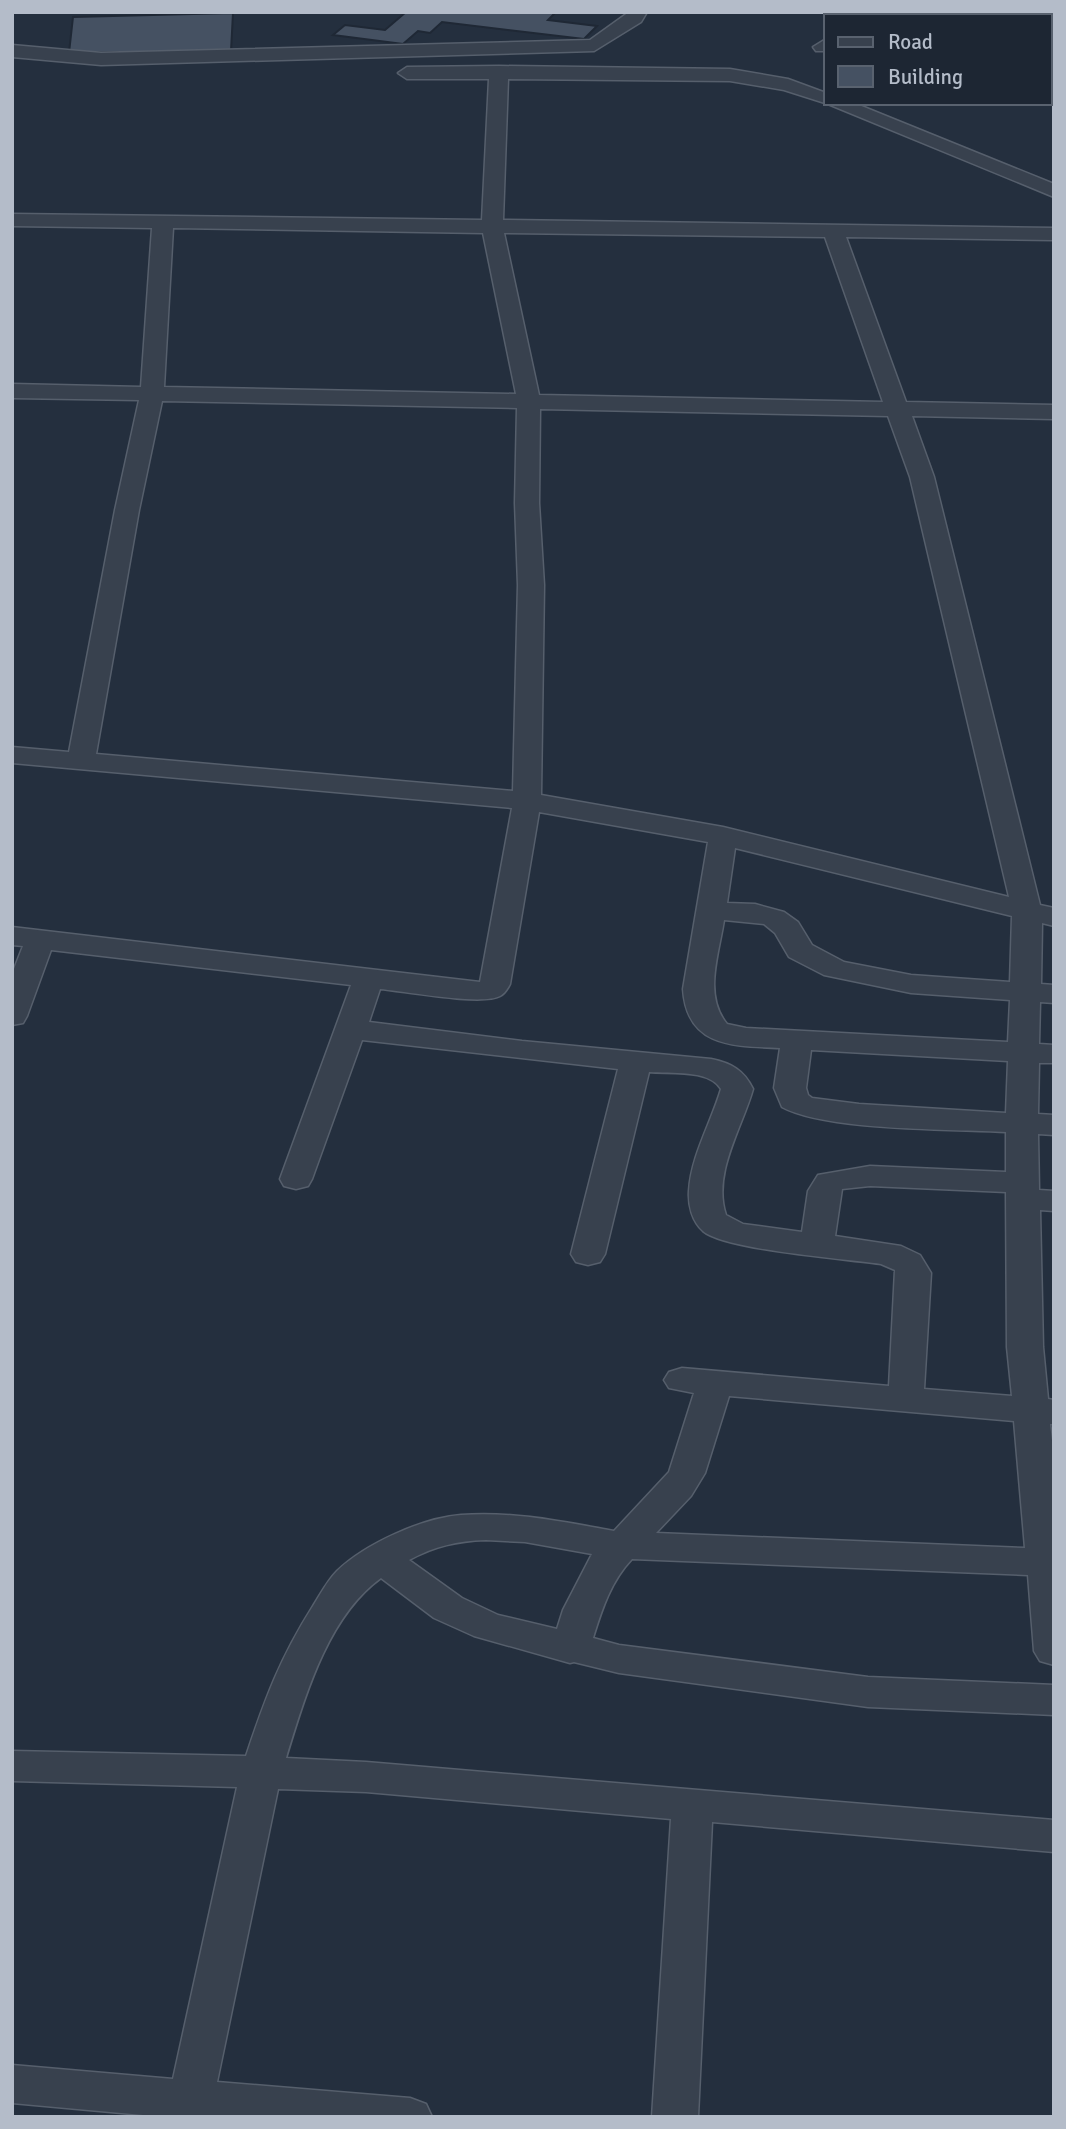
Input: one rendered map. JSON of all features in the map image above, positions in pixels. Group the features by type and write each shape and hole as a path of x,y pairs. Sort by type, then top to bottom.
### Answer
{"street":[{"path":"12,51 101,59 594,45 635,18 638,12"},
{"path":"12,1016 26,938 484,991 493,987 527,801 531,585 527,503 529,401 492,227 499,72"},
{"path":"408,73 730,75 788,85 824,98"},
{"path":"842,105 1054,191"},
{"path":"12,220 1054,234"},
{"path":"81,761 127,510 152,394 163,222"},
{"path":"833,230 922,477 1040,914 1038,1124 1034,1194 1022,1268 1042,1411 1054,1651"},
{"path":"12,391 1054,412"},
{"path":"12,755 527,801 723,836 1040,914"},
{"path":"723,836 698,989 705,1017 717,1031 746,1037 1039,1053"},
{"path":"711,911 755,913 774,918 787,928 800,951 835,970 911,984 1039,993"},
{"path":"296,1179 369,978"},
{"path":"350,1028 711,1068 734,1080 737,1089 734,1103 706,1184 705,1203 710,1220 738,1234 889,1254 908,1263 914,1273 906,1399"},
{"path":"797,1040 790,1088 793,1100 804,1106 859,1114 1038,1124"},
{"path":"588,1254 636,1060"},
{"path":"817,1243 825,1191 830,1182 848,1178 884,1177 1034,1194"},
{"path":"570,1649 596,1577 620,1545 678,1487 687,1473 698,1381 1042,1411"},
{"path":"189,2108 261,1772 284,1700 303,1654 350,1581 381,1559 419,1538 458,1528 525,1529 620,1545 1050,1563"},
{"path":"381,1559 448,1608 488,1626 570,1649 735,1676 868,1692 1054,1700"},
{"path":"12,1766 261,1772 380,1778 1054,1836"},
{"path":"675,2117 692,1806"},
{"path":"12,2084 189,2108 410,2117"}],"building":[{"path":"406,12 556,12 548,20 597,26 584,39 442,22 430,33 418,31 403,44 333,35 345,25 385,30"},
{"path":"855,12 943,14 858,14"},
{"path":"233,13 231,51 69,53 73,17"}]}
